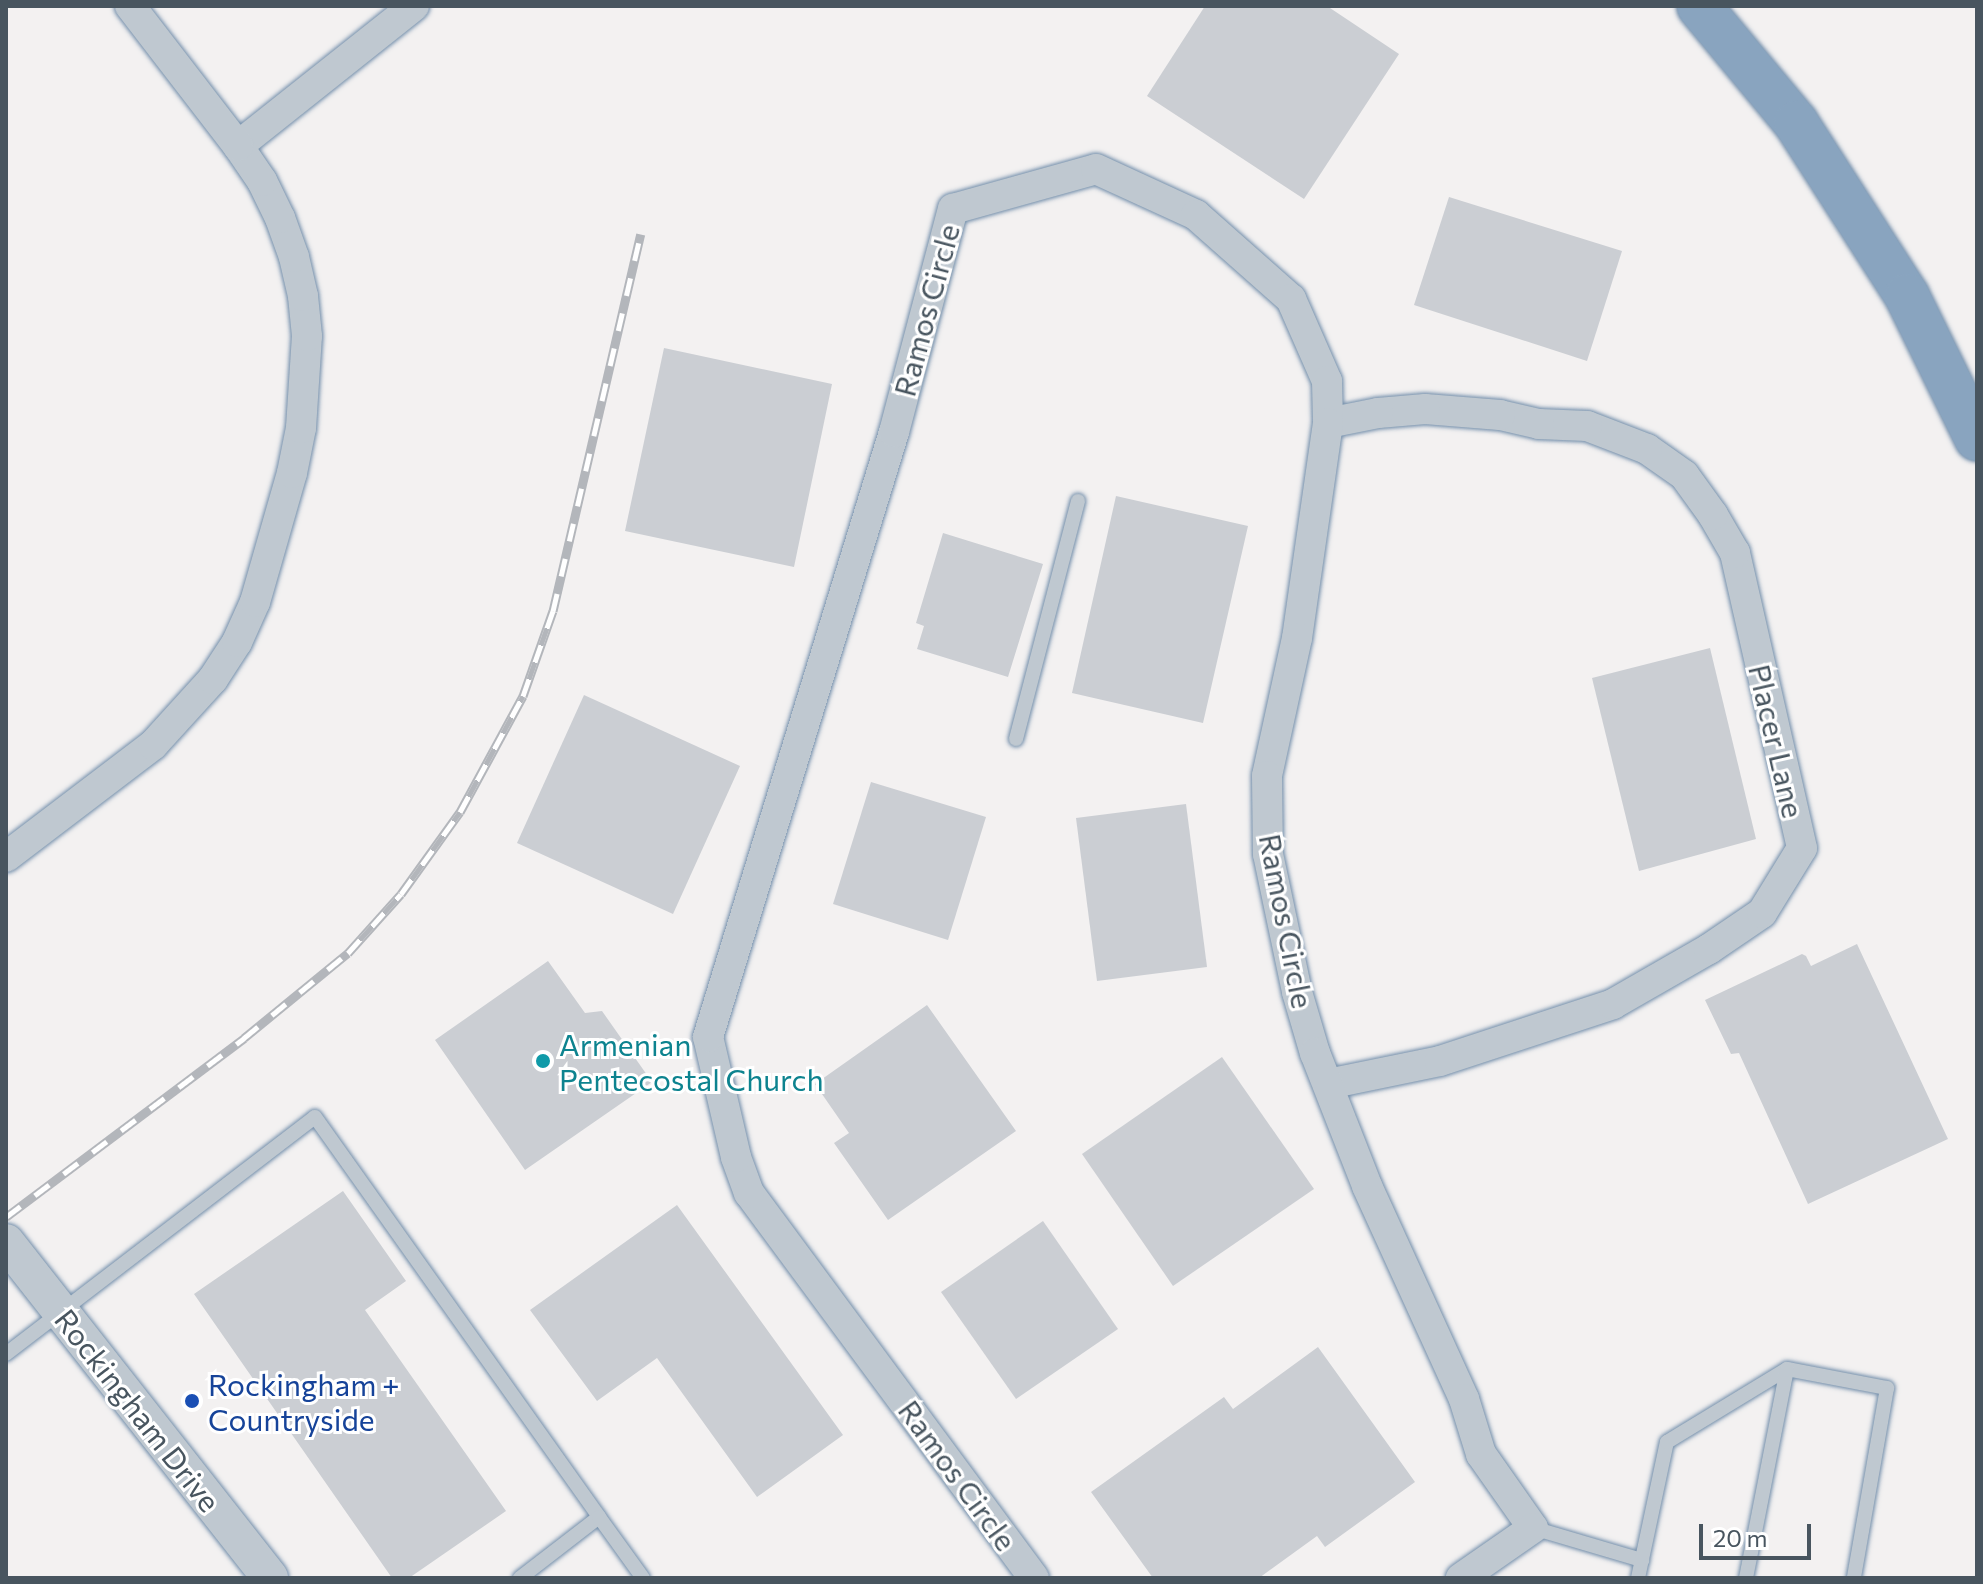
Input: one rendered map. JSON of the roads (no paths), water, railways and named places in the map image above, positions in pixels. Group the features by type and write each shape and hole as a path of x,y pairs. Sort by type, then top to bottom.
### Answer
{"highway":[{"path":"1699,6 1796,123 1907,296 1977,439"}],"street":[{"path":"6,857 153,745 185,714 237,642 269,560 301,428 307,336 294,257 262,181 130,6"},
{"path":"238,146 414,6"},
{"name":"Ramos Circle","path":"1034,1578 749,1193 736,1157 708,1037 894,432 953,209 1096,169 1196,215 1291,299 1327,381 1328,423 1297,638 1267,776 1268,854 1297,992 1367,1186 1464,1399 1481,1454 1533,1528"},
{"name":"Placer Lane","path":"1328,423 1378,413 1425,409 1500,415 1539,424 1587,426 1647,449 1684,475 1735,553 1802,848 1762,913 1709,949 1613,1004 1440,1061 1328,1084"},
{"name":"Rockingham Drive","path":"6,1242 270,1578"},
{"path":"1461,1578 1533,1528"}],"lane":[{"path":"1016,739 1078,501"},
{"path":"6,1354 315,1117 643,1578"},
{"path":"1746,1578 1787,1369"},
{"path":"1638,1578 1667,1442 1787,1369 1887,1388 1854,1578"},
{"path":"520,1578 599,1517"},
{"path":"1533,1528 1642,1560"}],"railway":[{"path":"6,1217 244,1038 348,953 401,894 460,812 523,696 553,611 641,234"}],"place":[{"name":"Armenian Pentecostal Church","path":"543,1061"},
{"name":"Rockingham + Countryside","path":"192,1401"}]}
